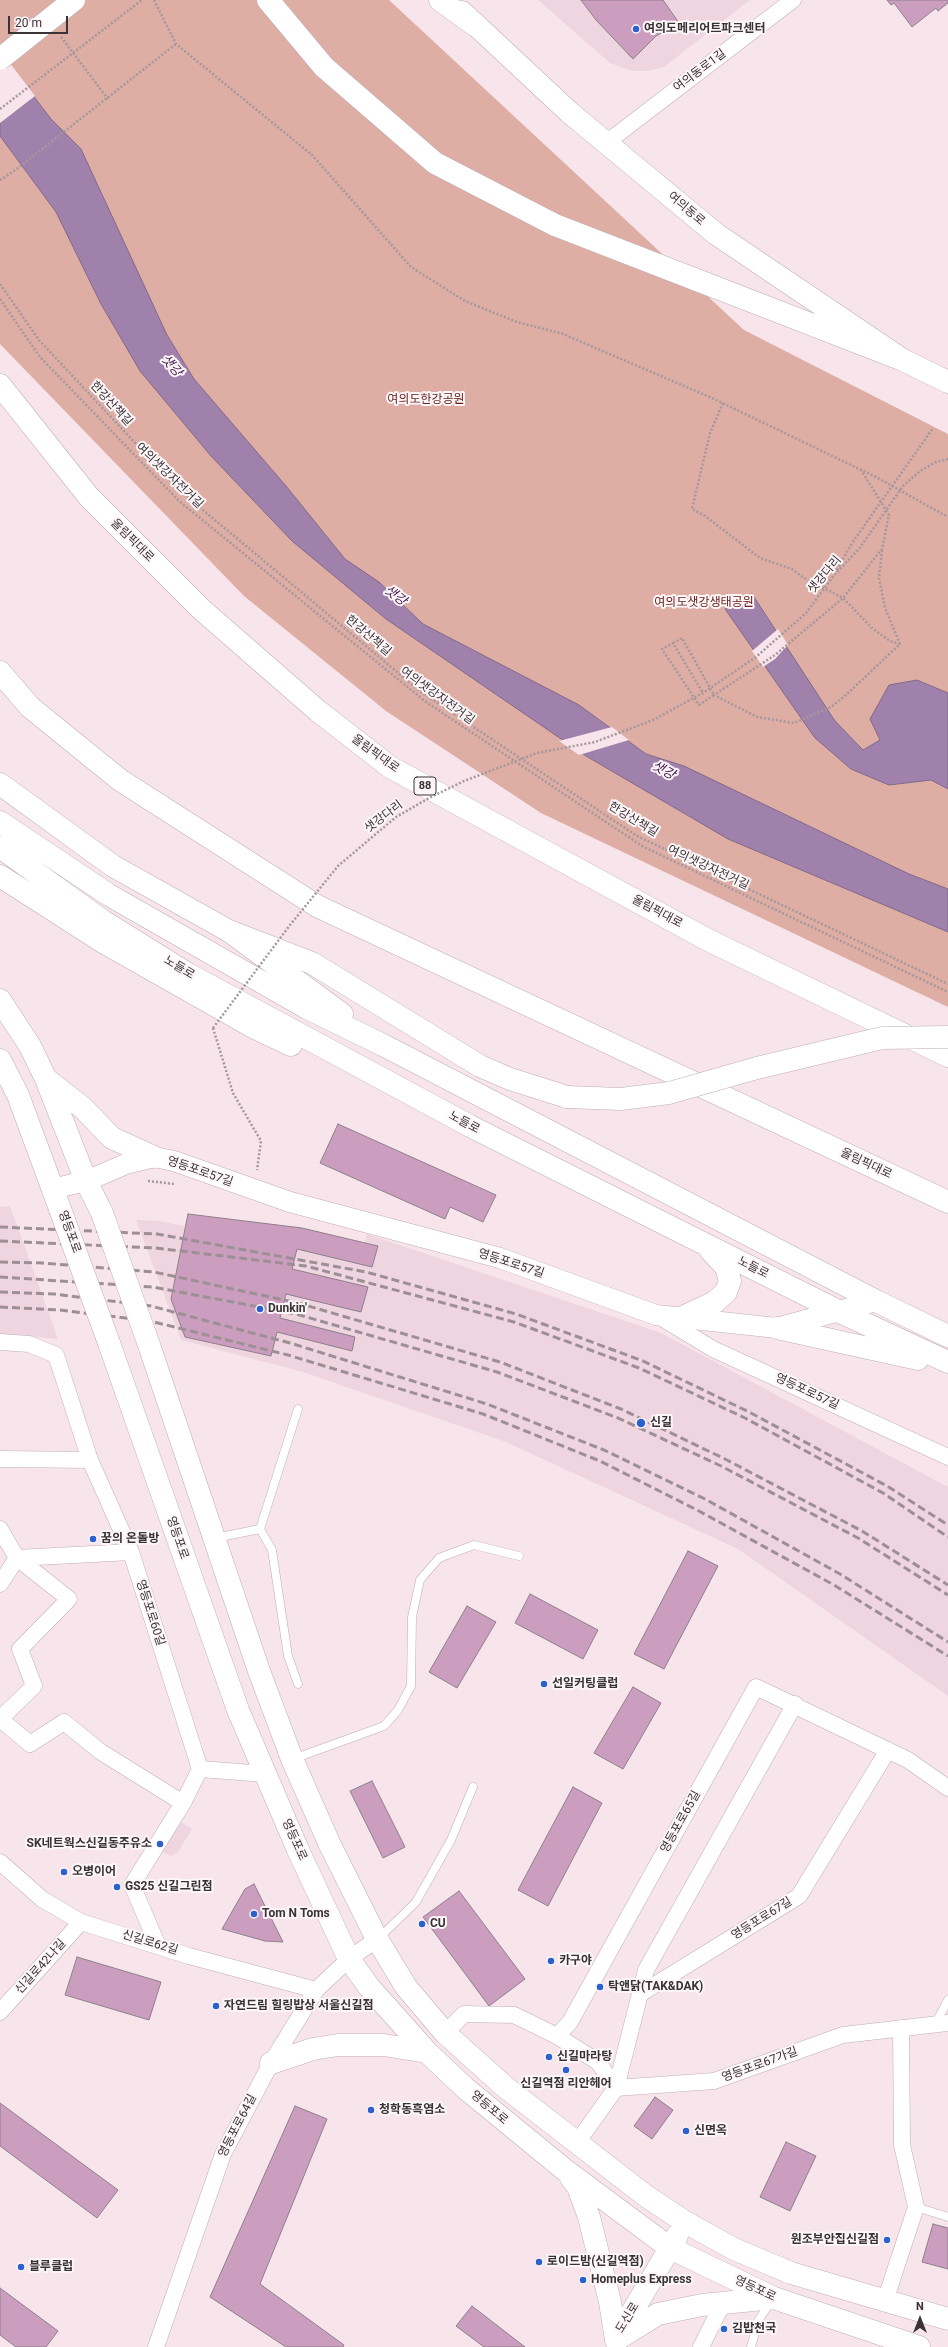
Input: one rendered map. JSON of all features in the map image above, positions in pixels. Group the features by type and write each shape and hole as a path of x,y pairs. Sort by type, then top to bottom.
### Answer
{"main road":[{"path":"0,59 74,0"},
{"path":"268,0 324,67 435,163 555,225 903,360"},
{"path":"440,0 476,26"},
{"name":"여의동로","path":"451,0 476,26 568,112 716,234 903,360 948,382"},
{"name":"올림픽대로","path":"0,385 88,497 201,609 318,711 390,768 708,940 948,1056"},
{"name":"올림픽대로","path":"0,672 30,707 120,780 317,906 948,1202"},
{"path":"0,784 113,866 229,931 383,1045"},
{"path":"0,822 116,899 307,1008 383,1045 876,1301 948,1336"},
{"name":"노들로","path":"0,847 103,921 188,974 470,1126 840,1312 948,1362"},
{"path":"0,876 102,942 253,1027 470,1126"},
{"path":"229,931 312,963 480,1066 510,1079 567,1097 621,1099 669,1093 758,1068 882,1038 948,1037"},
{"path":"0,1000 30,1046 46,1079 86,1181 102,1213 149,1345 259,1671 292,1759 330,1845 378,1939 406,1987 445,2033 504,2087 576,2144 646,2196 685,2222 734,2249 791,2273 948,2319"},
{"name":"영등포로","path":"0,1060 18,1095 60,1209 109,1343 238,1710 349,1959 369,1987 427,2052 465,2088 565,2170 670,2248 774,2298 919,2347"},
{"path":"46,1079 83,1108 112,1138 154,1157"},
{"path":"681,1318 715,1302 726,1292 730,1281 726,1267 706,1244"},
{"path":"776,1328 948,1367"},
{"path":"271,2064 313,2049 338,2045 384,2045 427,2052"},
{"path":"565,2170 578,2187 589,2217 610,2302 614,2343 658,2314 723,2303 774,2298"},
{"name":"도신로","path":"614,2343 685,2222"}],"street":[{"name":"여의동로1길","path":"606,143 793,0"},
{"name":"영등포로57길","path":"52,1189 86,1181 126,1164 154,1157 174,1161 290,1202 500,1258 656,1315 712,1349 948,1457"},
{"path":"656,1315 776,1328 840,1312 876,1301"},
{"name":"영등포로60길","path":"0,1342 29,1344 56,1354 90,1460 131,1552 200,1769"},
{"path":"0,1459 90,1460"},
{"path":"0,1528 17,1558 69,1599 20,1649 34,1686 0,1719 30,1744 64,1722 102,1752 183,1803"},
{"path":"17,1558 131,1552"},
{"path":"0,1584 17,1558"},
{"name":"영등포로65길","path":"557,2036 570,2022 756,1687 795,1704 908,1760 948,1788"},
{"path":"576,2144 616,2088 646,1970 795,1704"},
{"name":"영등포로67길","path":"640,1994 799,1896 888,1750"},
{"path":"158,1946 132,1885 183,1803 200,1769 266,1774"},
{"name":"신길로62길","path":"0,1862 42,1899 81,1922 158,1946 316,1990"},
{"name":"신길로42나길","path":"0,2012 81,1922"},
{"name":"영등포로64길","path":"156,2347 223,2154 271,2064 316,1990 349,1959 378,1939"},
{"path":"445,2033 464,2014 514,2015 557,2036 598,2062 616,2088"},
{"name":"영등포로67가길","path":"616,2088 714,2081 843,2035 941,2024"},
{"path":"885,2301 916,2207 902,2145 901,2028"},
{"path":"701,2347 723,2303"}],"lane":[{"path":"298,1409 260,1529 272,1550 288,1656 298,1684"},
{"path":"214,1538 260,1529"},
{"path":"292,1759 384,1726 398,1710 411,1686 412,1617 420,1580 439,1558 474,1544 519,1556"},
{"path":"378,1939 416,1902 451,1840 473,1787"},
{"name":"영등포로67가길","path":"941,2024 948,2000"},
{"path":"916,2207 948,2217"},
{"path":"751,2347 758,2321 774,2298"}],"path":[{"path":"0,109 142,0"},
{"path":"154,0 176,44 312,156 411,267 465,301 518,322 563,334 723,403 861,470 948,517"},
{"path":"57,31 108,99"},
{"path":"0,180 108,99 176,44"},
{"name":"한강산책길","path":"0,284 39,340 179,490 421,692 637,836 948,984"},
{"name":"여의샛강자전거길","path":"0,300 40,357 179,501 426,702 642,846 948,992"},
{"path":"723,403 710,433 692,509 705,516 760,558 792,569 804,578 843,598 873,629 890,641 900,644"},
{"path":"835,574 852,543 933,428"},
{"name":"샛강다리","path":"256,1175 260,1141 233,1093 213,1028 290,925 338,866 396,817 429,798 464,781 537,753 595,742 653,720 703,693 756,657 806,613 835,574 859,549 903,486 920,471 936,462 948,459"},
{"path":"861,470 889,515 882,549 879,578 885,608 900,644"},
{"path":"882,549 843,598 775,656 714,695 699,705 662,649 682,638 714,695 757,717 794,723 830,707 847,694 900,644"},
{"path":"673,642 703,693"},
{"path":"148,1181 176,1184"}],"shaded area":[{"path":"538,0 750,0 664,67 646,71 632,71 610,63"},
{"path":"10,1206 58,1339 0,1334 0,1207"},
{"path":"136,1220 159,1221 360,1261 367,1234 661,1333 948,1487 948,1696 738,1549 506,1442 303,1372 181,1340"},
{"path":"176,1819 192,1829 178,1852 171,1856 159,1850"}],"green space":[{"name":"여의도한강공원","path":"0,0 389,0 744,330 948,434 948,1007 541,813 386,711 244,596 0,344"}],"water":[{"name":"샛강","path":"0,52 51,119 81,149 167,335 194,379 286,486 345,559 379,582 423,624 579,705 646,754 684,766 909,874 948,889 948,932 728,839 586,756 386,619 292,541 211,456 140,371 101,304 56,212 0,136"},
{"path":"752,594 835,721 863,750 880,740 870,719 889,685 917,680 948,693 948,789 931,780 889,785 851,769 815,738 725,609"}],"pier":[{"path":"0,50 35,96 0,123"},
{"path":"778,629 788,645 775,659 763,667 752,651"},
{"path":"612,727 629,740 579,755 559,741"}],"building":[{"name":"여의도메리어트파크센터","path":"581,0 663,0 679,23 656,36 633,59 596,20"},
{"path":"887,0 948,0 948,3 938,11 936,8 912,27 894,3 891,5"},
{"path":"338,1124 496,1195 483,1222 450,1207 445,1219 320,1163"},
{"path":"188,1214 302,1228 378,1246 372,1267 297,1249 292,1269 368,1287 361,1312 286,1294 280,1318 355,1337 352,1351 277,1332 271,1356 185,1337 171,1299"},
{"path":"688,1551 718,1566 664,1669 634,1654"},
{"path":"530,1594 598,1630 583,1659 515,1623"},
{"path":"467,1606 496,1622 457,1688 429,1672"},
{"path":"633,1687 661,1703 623,1769 594,1753"},
{"path":"372,1781 405,1847 383,1858 350,1791"},
{"path":"573,1787 602,1803 548,1906 518,1890"},
{"path":"254,1884 283,1942 265,1941 222,1929 245,1889"},
{"path":"459,1891 525,1979 489,2006 423,1917"},
{"path":"77,1957 161,1982 149,2020 65,1995"},
{"path":"655,2097 673,2110 652,2139 634,2126"},
{"path":"0,2103 118,2190 97,2218 0,2146"},
{"path":"295,2106 327,2119 260,2284 344,2345 343,2347 286,2347 210,2297"},
{"path":"786,2142 816,2156 790,2211 760,2197"},
{"path":"933,2224 948,2228 948,2269 922,2262"},
{"path":"0,2288 58,2331 46,2347 16,2347 0,2335"},
{"path":"472,2306 525,2347 484,2347 456,2326"}],"railway":[{"path":"0,1227 157,1234 366,1272 516,1314 643,1361 749,1412 887,1486 948,1525"},
{"path":"0,1241 156,1248 306,1266 514,1322 639,1368 745,1418 883,1493 948,1537"},
{"path":"0,1262 42,1263 154,1272 298,1303 500,1362 621,1409 725,1459 862,1531 948,1585"},
{"path":"0,1277 153,1287 296,1314 497,1372 618,1418 721,1466 858,1538 948,1595"},
{"path":"0,1292 54,1294 151,1306 290,1343 487,1404 604,1450 705,1499 840,1574 948,1642"},
{"path":"0,1307 60,1310 150,1321 288,1355 483,1414 600,1461 699,1511 834,1585 948,1656"}],"place":[{"name":"여의도메리어트파크센터","path":"636,29"},
{"name":"Dunkin'","path":"260,1309"},
{"name":"신길","path":"641,1423"},
{"name":"꿈의 온돌방","path":"93,1539"},
{"name":"선일커팅클럽","path":"544,1684"},
{"name":"SK네트웍스신길동주유소","path":"160,1844"},
{"name":"오병이어","path":"64,1872"},
{"name":"GS25 신길그린점","path":"117,1887"},
{"name":"Tom N Toms","path":"254,1914"},
{"name":"CU","path":"422,1924"},
{"name":"카구야","path":"551,1961"},
{"name":"탁앤닭(TAK&DAK)","path":"600,1987"},
{"name":"자연드림 힐링밥상 서울신길점","path":"216,2006"},
{"name":"신길마라탕","path":"549,2057"},
{"name":"신길역점 리안헤어","path":"566,2070"},
{"name":"청학동흑염소","path":"371,2110"},
{"name":"신면옥","path":"686,2131"},
{"name":"원조부안집신길점","path":"887,2240"},
{"name":"로이드밤(신길역점)","path":"539,2262"},
{"name":"블루클럽","path":"21,2267"},
{"name":"Homeplus Express","path":"583,2280"},
{"name":"김밥천국","path":"724,2329"}],"park label":[{"name":"여의도샛강생태공원","path":"704,603"}]}
